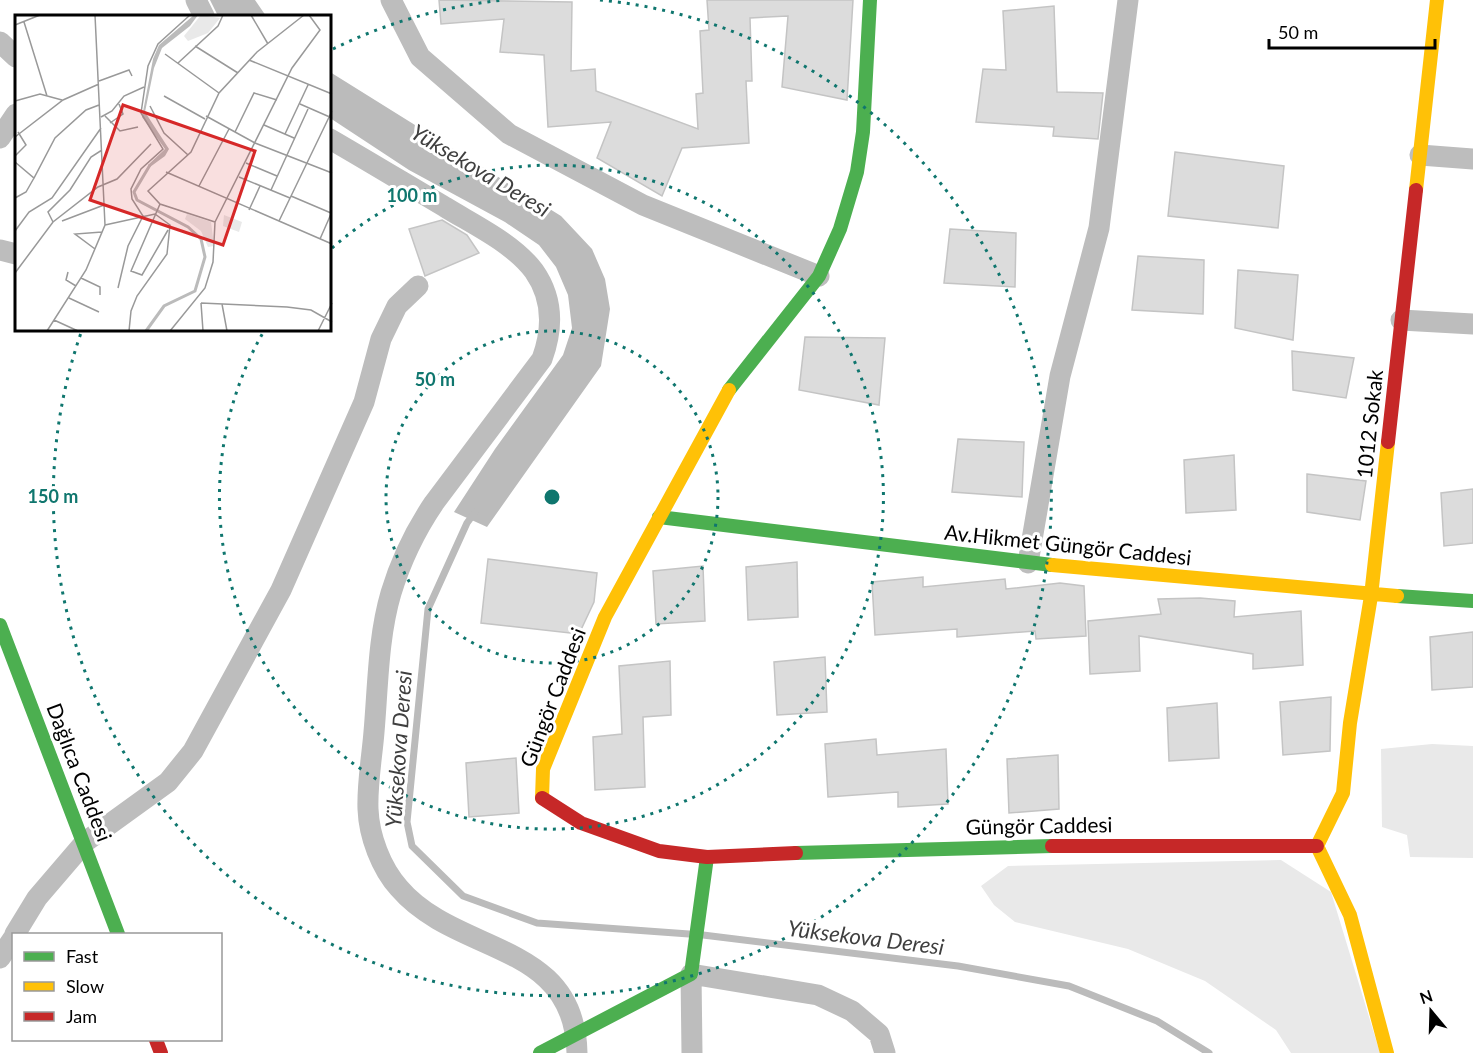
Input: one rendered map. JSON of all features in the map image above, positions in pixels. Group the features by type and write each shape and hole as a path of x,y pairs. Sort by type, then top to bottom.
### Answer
{"street":[{"path":"196,0 204,15"},
{"path":"391,0 420,57 509,134 643,206 819,276"},
{"name":"Güngör Caddesi","path":"870,0 864,132 857,172 840,228 819,276 725,395 605,617 543,769 542,800 581,824 659,850 707,857 888,849 1130,845 1317,846"},
{"path":"1028,563 1060,376 1100,228 1128,0"},
{"name":"1012 Sokak","path":"1317,846 1343,793 1350,723 1371,596 1437,0"},
{"path":"0,42 15,56"},
{"path":"0,138 15,116"},
{"path":"332,139 481,228 516,254 534,271 548,300 550,330 542,359 434,503 408,547 398,570 390,595 381,646 368,809 377,850 397,886 425,913 523,961 546,976 570,1009 577,1044"},
{"path":"1420,155 1473,159"},
{"path":"0,250 15,254"},
{"path":"16,933 37,898 85,842 168,782 193,751 281,590 364,402 381,339 397,306 418,286"},
{"path":"1401,320 1473,324"},
{"name":"Av.Hikmet Güngör Caddesi","path":"659,517 1028,563 1371,596 1473,602"},
{"name":"Dağlıca Caddesi","path":"0,625 85,842 118,933"},
{"path":"1317,846 1350,915 1387,1053"},
{"path":"692,1053 691,974 707,857"},
{"path":"0,958 12,939"},
{"path":"540,1053 577,1044 691,974 819,995 852,1011 879,1034 885,1053"}],"shaded area":[{"path":"1432,744 1473,746 1473,858 1410,857 1407,835 1382,827 1381,749"},
{"path":"1281,860 1331,892 1380,1053 1291,1053 1276,1030 1205,981 1128,949 1015,922 994,905 981,886 1008,866"}],"water":[{"path":"210,0 255,0 265,15 218,15"},
{"path":"332,73 561,216 592,249 605,279 610,309 601,366 487,527 454,512 495,449 563,355 572,328 568,295 556,267 539,245 505,222 409,170 332,119"}],"building":[{"path":"439,0 572,2 571,71 595,69 596,91 698,129 696,94 703,93 700,31 709,30 707,0 853,0 847,100 782,87 788,16 750,18 752,81 746,81 749,143 682,148 662,196 597,158 611,122 548,127 544,55 500,52 504,19 441,24"},
{"path":"1054,6 1057,92 1103,93 1098,139 1053,136 1054,127 976,122 983,69 1006,70 1003,11"},
{"path":"1175,152 1284,166 1278,228 1168,216"},
{"path":"442,220 467,235 479,253 425,276 409,229"},
{"path":"950,229 1016,233 1015,287 944,283"},
{"path":"1138,256 1204,260 1203,314 1132,310"},
{"path":"1238,270 1298,275 1293,340 1235,328"},
{"path":"805,337 885,338 879,405 799,390"},
{"path":"1292,351 1354,358 1346,398 1293,390"},
{"path":"958,439 1024,442 1022,497 952,492"},
{"path":"1234,455 1236,510 1186,513 1184,460"},
{"path":"1307,474 1366,481 1360,520 1307,512"},
{"path":"1473,489 1473,543 1444,546 1441,493"},
{"path":"488,559 597,573 594,602 579,634 481,623"},
{"path":"797,562 798,617 748,620 746,567"},
{"path":"703,566 705,621 656,624 653,571"},
{"path":"923,577 923,587 1005,579 1006,589 1060,583 1084,586 1086,636 1036,639 1035,631 957,637 957,629 875,635 872,582"},
{"path":"1200,598 1235,601 1234,617 1301,611 1303,665 1253,669 1253,654 1139,636 1140,671 1090,674 1088,621 1161,614 1158,599"},
{"path":"1473,632 1473,687 1432,690 1430,637"},
{"path":"825,657 827,712 777,715 774,662"},
{"path":"670,661 671,715 643,717 645,787 595,790 593,737 622,734 619,666"},
{"path":"1331,697 1330,751 1283,755 1280,702"},
{"path":"1217,703 1219,758 1169,761 1167,708"},
{"path":"876,739 877,755 946,749 948,804 898,807 898,792 828,797 825,744"},
{"path":"1058,755 1059,809 1009,813 1007,759"},
{"path":"516,758 519,813 469,817 466,763"}],"waterway":[{"name":"Yüksekova Deresi","path":"475,512 467,523 428,609 407,822 412,846 463,896 537,923 689,934"},
{"name":"Yüksekova Deresi","path":"703,935 958,966 1069,986 1157,1021 1209,1053"}],"traffic: fast":[{"path":"729,390 819,276 840,229 857,172 863,132 870,0"},
{"path":"659,517 1052,565"},
{"path":"1397,596 1473,601"},
{"path":"0,625 118,933"},
{"path":"796,853 1052,846"},
{"path":"540,1053 691,974 707,857"}],"traffic: slow":[{"path":"1416,190 1437,0"},
{"path":"542,798 543,769 605,617 729,390"},
{"path":"1317,846 1343,793 1350,723 1371,596 1388,442"},
{"path":"1052,565 1397,596"},
{"path":"1317,846 1350,915 1387,1053"}],"traffic: jam":[{"path":"1388,442 1416,190"},
{"path":"542,798 581,823 659,851 707,857 796,853"},
{"path":"1052,846 1317,846"},
{"path":"156,1041 161,1053"}]}
